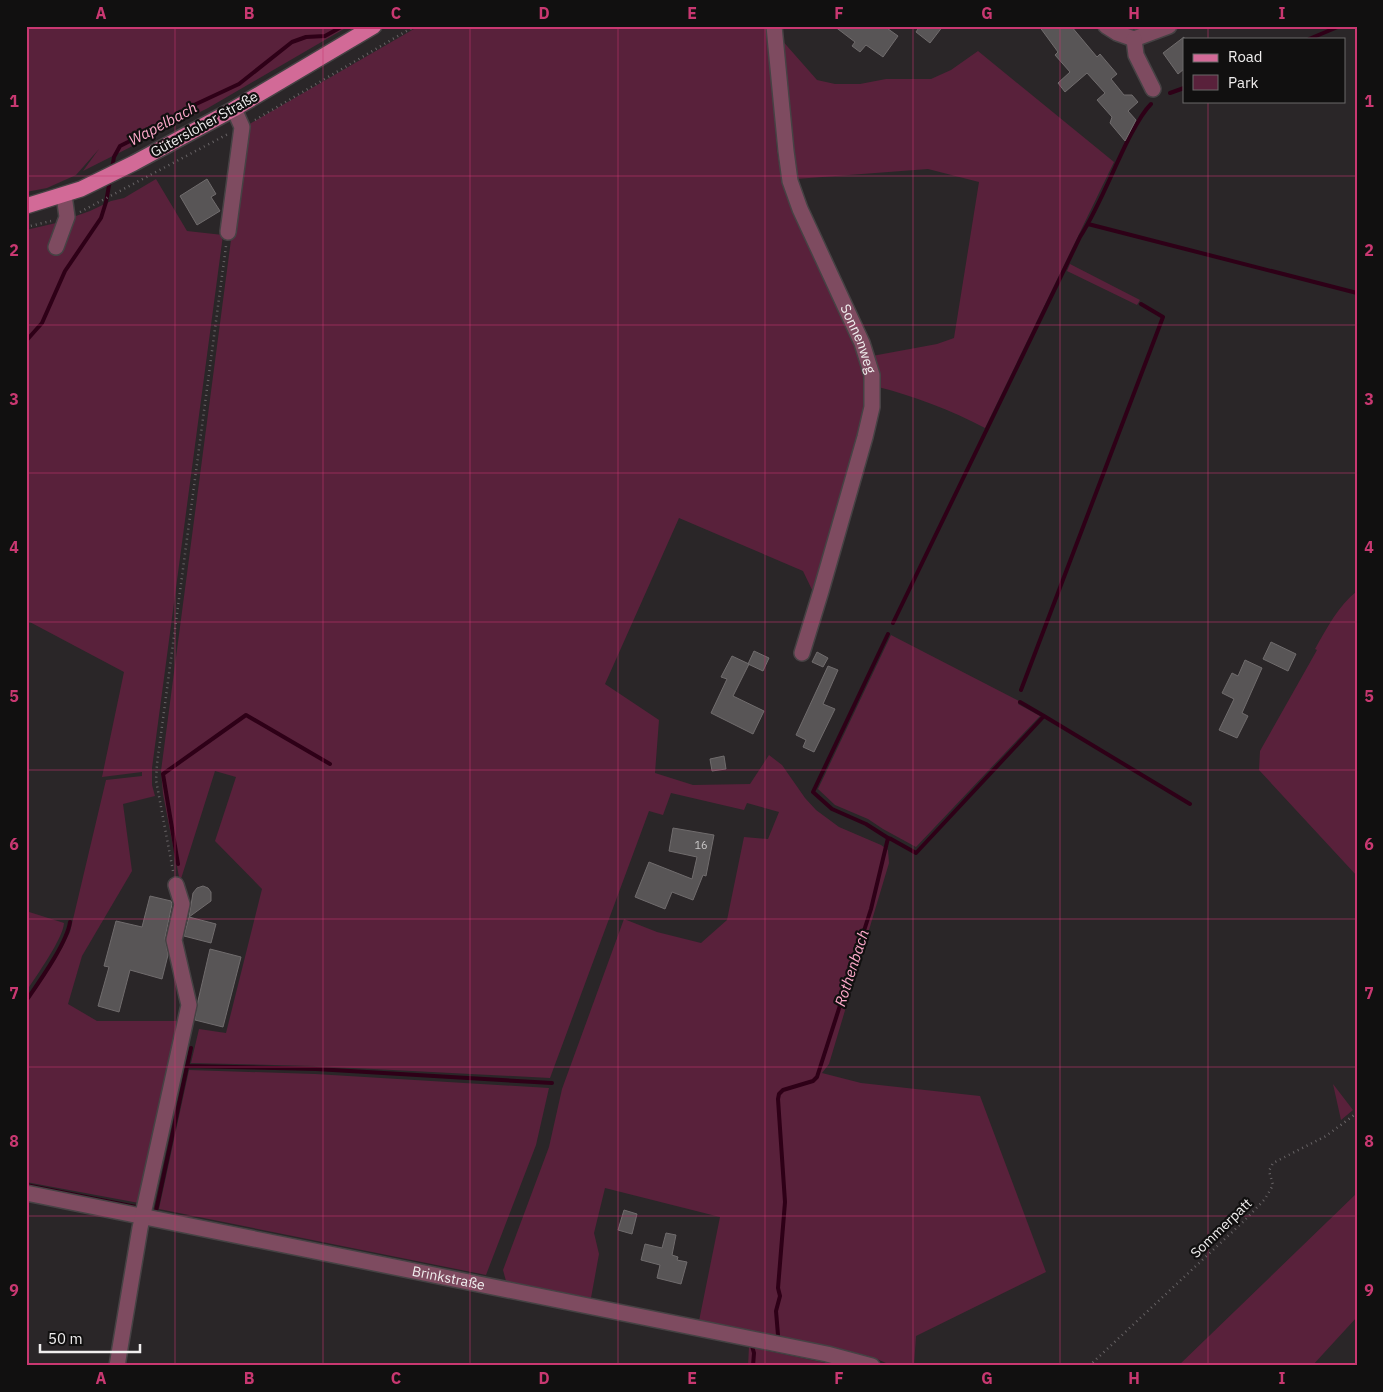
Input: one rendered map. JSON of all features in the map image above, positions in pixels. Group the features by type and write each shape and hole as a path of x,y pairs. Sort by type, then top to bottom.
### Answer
{"main road":[{"name":"Gütersloher Straße","path":"26,206 81,189 134,163 234,109 374,26"}],"street":[{"name":"Sonnenweg","path":"774,26 790,181 800,209 862,343 872,375 872,407 865,437 802,653"},
{"path":"1106,26 1134,39 1169,26"},
{"path":"1134,39 1136,55 1153,89"},
{"path":"228,232 242,127 234,109"},
{"path":"56,247 67,217 64,195"},
{"path":"117,1366 143,1216 189,1005 174,940 182,904 176,885"},
{"name":"Brinkstraße","path":"26,1193 827,1354 872,1366"}],"path":[{"path":"88,209 242,127 416,26"},
{"path":"176,885 156,780 228,232"},
{"name":"Sommerpatt","path":"1089,1366 1265,1200 1273,1185 1269,1171 1273,1163 1326,1136 1357,1113"}],"green space":[{"path":"26,26 349,26 208,108 83,171 99,149 76,175 47,188 26,192"},
{"path":"419,26 768,26 777,152 783,185 793,213 868,375 866,408 815,596 803,571 679,518 605,684 659,720 655,773 693,785 750,784 769,755 782,765 805,798 816,810 839,827 881,845 888,850 889,863 829,1064 822,1073 861,1083 980,1096 1046,1272 916,1336 914,1366 893,1366 872,1357 829,1346 699,1321 720,1217 605,1188 594,1233 599,1254 591,1298 506,1281 503,1270 549,1147 562,1089 624,919 657,932 701,943 727,920 744,837 768,839 779,812 747,803 744,810 671,793 663,815 649,811 550,1078 314,1066 191,1063 199,1029 226,1033 262,889 215,841 236,777 215,771 180,882 163,794 161,771 246,126"},
{"path":"780,38 817,80 835,84 860,84 886,79 931,79 951,70 978,51 1114,162 985,428 932,404 878,387 872,356 937,344 954,338 979,182 928,169 796,179"},
{"path":"156,179 187,231 223,235 152,768 152,785 155,796 123,804 132,871 82,956 68,1004 97,1021 180,1021 139,1203 26,1182 26,1004 62,948 70,932 106,780 142,776 142,772 102,777 124,672 26,620 26,230 56,223 111,201 124,198"},
{"path":"1070,264 1140,300 1137,305 1067,271"},
{"path":"1357,591 1357,876 1259,770 1260,751 1317,650 1315,649 1339,610"},
{"path":"891,635 1019,701 1018,704 1040,716 916,847 868,819 835,805 818,789"},
{"path":"26,911 64,923 54,948 26,992"},
{"path":"189,1070 315,1074 549,1088 536,1145 486,1275 159,1209"},
{"path":"1333,1084 1353,1110 1341,1120"},
{"path":"1357,1193 1357,1317 1312,1366 1178,1366"},
{"path":"749,1347 826,1363 838,1366 748,1366"}],"building":[{"path":"834,26 884,26 898,36 883,57 866,45 860,52 852,46 855,42"},
{"path":"920,26 943,26 930,43 916,32"},
{"path":"1039,26 1071,26 1097,57 1100,54 1117,74 1111,79 1124,95 1132,95 1138,102 1128,111 1136,120 1125,141 1110,123 1112,117 1097,100 1105,93 1087,73 1065,92 1058,83 1070,72 1055,55 1058,52"},
{"path":"1184,37 1183,70 1178,74 1163,53"},
{"path":"207,179 216,194 211,197 220,211 197,225 180,196"},
{"path":"1271,642 1296,654 1288,671 1263,659"},
{"path":"754,651 769,658 763,671 748,664"},
{"path":"817,652 828,658 823,667 812,662"},
{"path":"732,656 749,664 733,696 764,711 753,734 711,713 727,679 721,677"},
{"path":"1245,660 1262,668 1242,713 1248,716 1237,738 1219,730 1234,699 1222,693 1232,673 1238,676"},
{"path":"828,666 838,670 823,704 835,709 814,752 803,747 806,740 796,735"},
{"path":"724,756 726,769 712,771 710,759"},
{"path":"673,828 714,835 706,876 703,875 693,900 672,892 665,909 635,897 649,862 692,879 697,857 669,851"},
{"path":"203,886 211,892 211,901 189,917 193,893 197,888"},
{"path":"150,896 171,901 172,904 165,938 168,955 162,979 130,970 119,1012 98,1006 109,967 104,966 116,921 142,927"},
{"path":"189,917 216,924 211,943 184,936"},
{"path":"210,949 241,957 223,1027 195,1020"},
{"path":"624,1210 637,1214 632,1234 618,1230"},
{"path":"666,1233 676,1235 672,1255 678,1257 677,1260 687,1262 681,1284 657,1278 660,1265 641,1260 645,1244 662,1248"}],"waterway":[{"name":"Wapelbach","path":"112,168 114,157 120,146 164,124 194,105 239,84 292,42 306,37 325,36 343,26"},
{"path":"1311,38 1340,26"},
{"path":"1170,93 1183,88"},
{"path":"893,623 1128,140 1141,116 1151,104"},
{"name":"Wapelbach","path":"26,341 42,323 65,271 101,218 110,180"},
{"path":"1088,224 1357,293"},
{"path":"1021,690 1163,317 1141,304"},
{"name":"Rothenbach","path":"778,1335 776,1311 780,1296 778,1288 785,1202 779,1094 783,1090 813,1081 817,1077 871,909 888,838 866,824 832,809 813,792 888,634"},
{"path":"888,838 916,853 1044,716 1020,702"},
{"path":"178,864 163,774 246,715 330,764"},
{"path":"1044,716 1190,804"},
{"path":"26,1001 64,941 70,922"},
{"path":"156,1211 191,1048"},
{"path":"187,1066 316,1069 552,1083"},
{"path":"26,1185 136,1207"},
{"name":"Rothenbach","path":"752,1346 754,1353 753,1366"}]}
